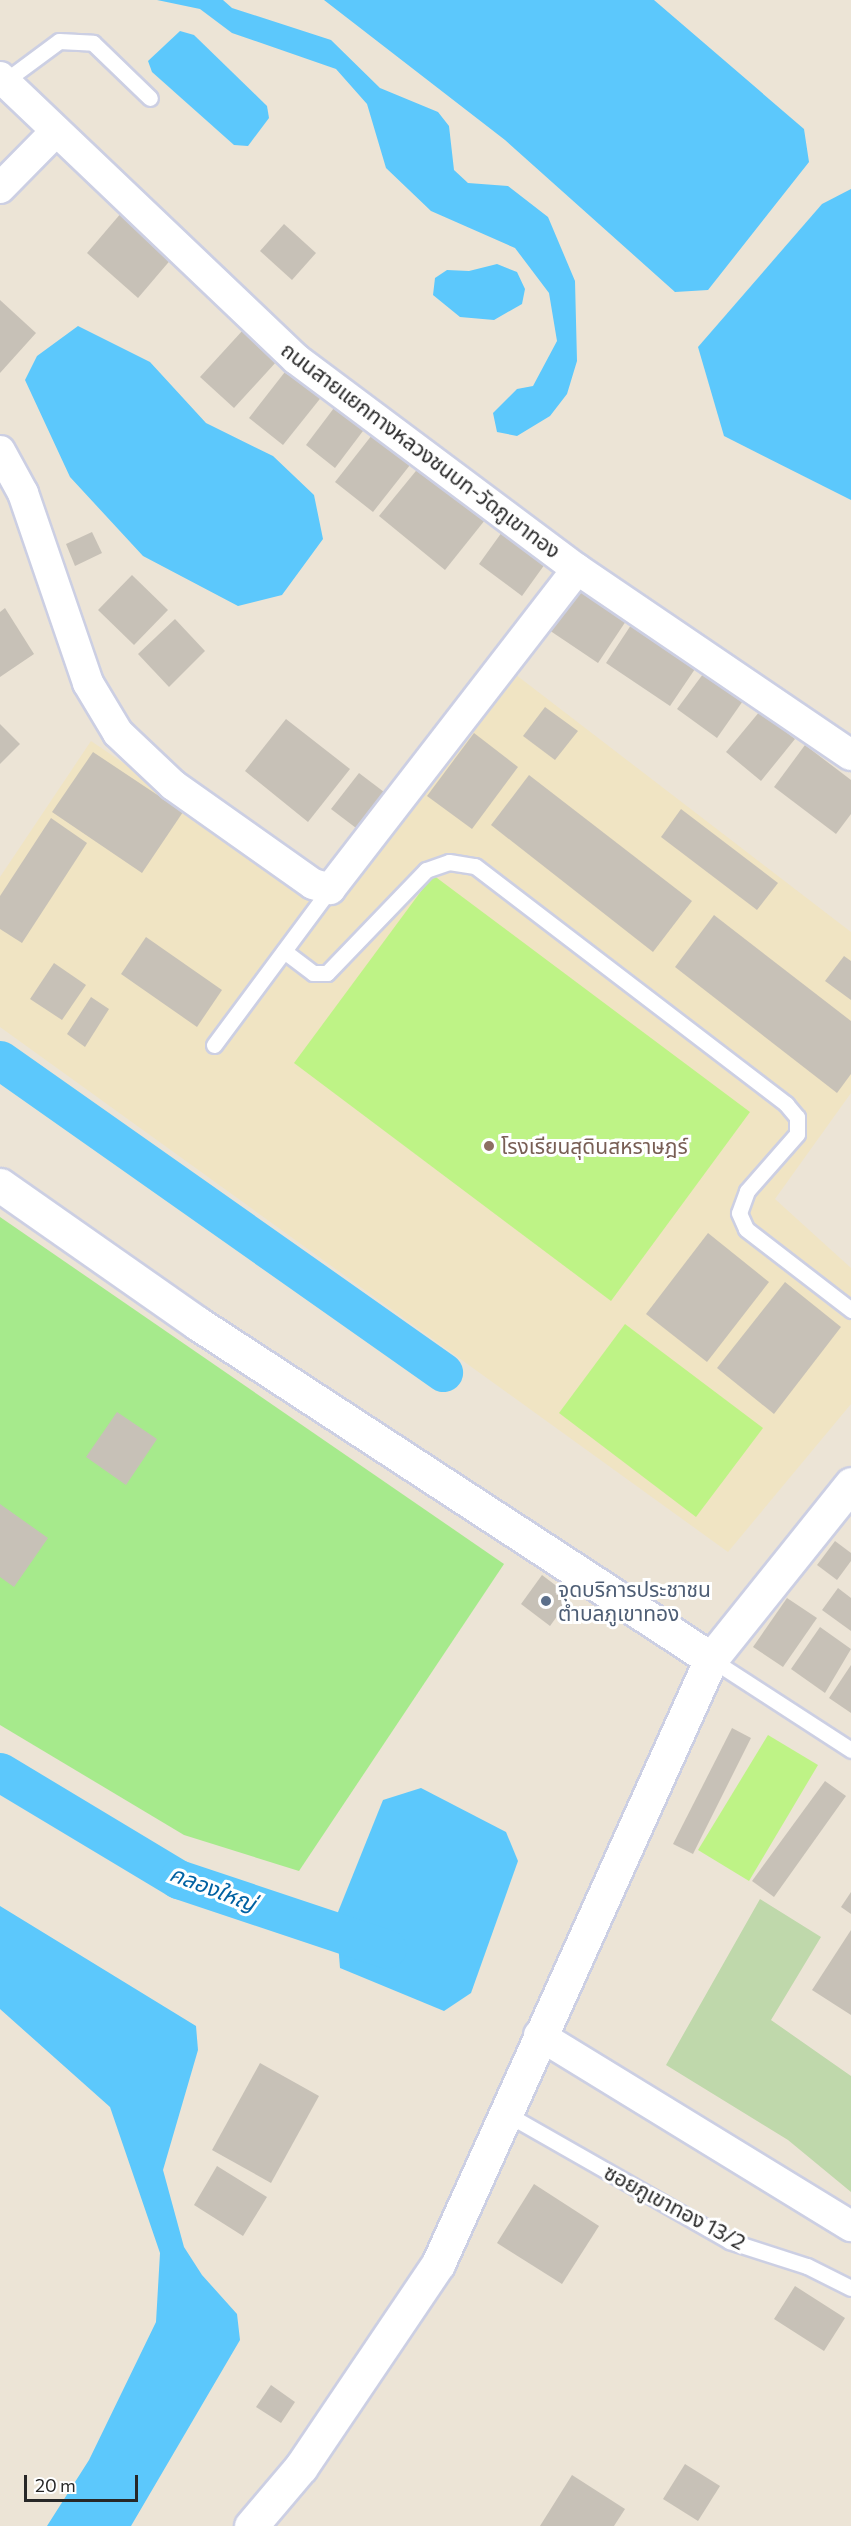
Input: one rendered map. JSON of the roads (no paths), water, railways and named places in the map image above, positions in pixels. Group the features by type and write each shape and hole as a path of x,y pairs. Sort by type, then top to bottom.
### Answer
{"street":[{"name":"ถนนสายแยกทางหลวงชนบท-วัดภูเขาทอง","path":"2,79 296,359 577,569 851,755"},
{"path":"0,188 56,131"},
{"path":"0,450 23,493 88,683 118,733 173,785 313,884 330,889 577,569"},
{"path":"0,1185 197,1323 711,1659"},
{"path":"251,2526 301,2467 438,2264 539,2035 711,1659 851,1484"},
{"path":"539,2035 851,2226"}],"lane":[{"path":"2,79 59,41 93,43 150,98"},
{"path":"284,951 313,973 327,973 426,870 449,862 475,866 786,1104 797,1117 797,1134 747,1191 739,1213 746,1229 851,1310"},
{"path":"214,1045 330,889"},
{"path":"711,1659 851,1750"},
{"name":"ซอยภูเขาทอง 13/2","path":"505,2113 729,2241 807,2266 851,2288"}],"water":[{"path":"157,0 223,0 232,8 331,40 380,88 438,112 449,126 454,170 468,183 508,186 548,217 575,281 577,361 567,394 550,416 517,436 497,432 493,413 517,389 533,386 557,341 549,293 515,248 431,211 386,168 367,104 336,69 232,33 200,9"},
{"path":"324,0 654,0 804,129 809,162 708,290 675,292 505,140"},
{"path":"180,31 194,35 267,106 269,118 248,146 234,145 152,72 148,61"},
{"path":"851,189 851,500 724,436 698,347 822,204"},
{"path":"497,264 517,272 525,289 522,304 494,320 460,317 433,295 435,278 447,270 469,271"},
{"path":"78,326 150,362 206,423 273,456 314,495 323,539 282,595 238,606 143,556 70,477 25,380 37,356"},
{"path":"421,1788 506,1832 518,1861 471,1993 444,2011 340,1968 336,1917 383,1800"},
{"path":"0,1906 196,2026 198,2050 163,2170 184,2247 202,2275 237,2314 240,2340 131,2526 47,2526 89,2460 156,2322 160,2253 110,2107 0,2009"}],"waterway":[{"path":"0,1060 443,1372"},
{"name":"คลองใหญ่","path":"0,1772 178,1879 387,1949"}],"place":[{"name":"โรงเรียนสุดินสหราษฎร์","path":"489,1146"},
{"name":"จุดบริการประชาชน ตำบลภูเขาทอง","path":"546,1601"}]}
